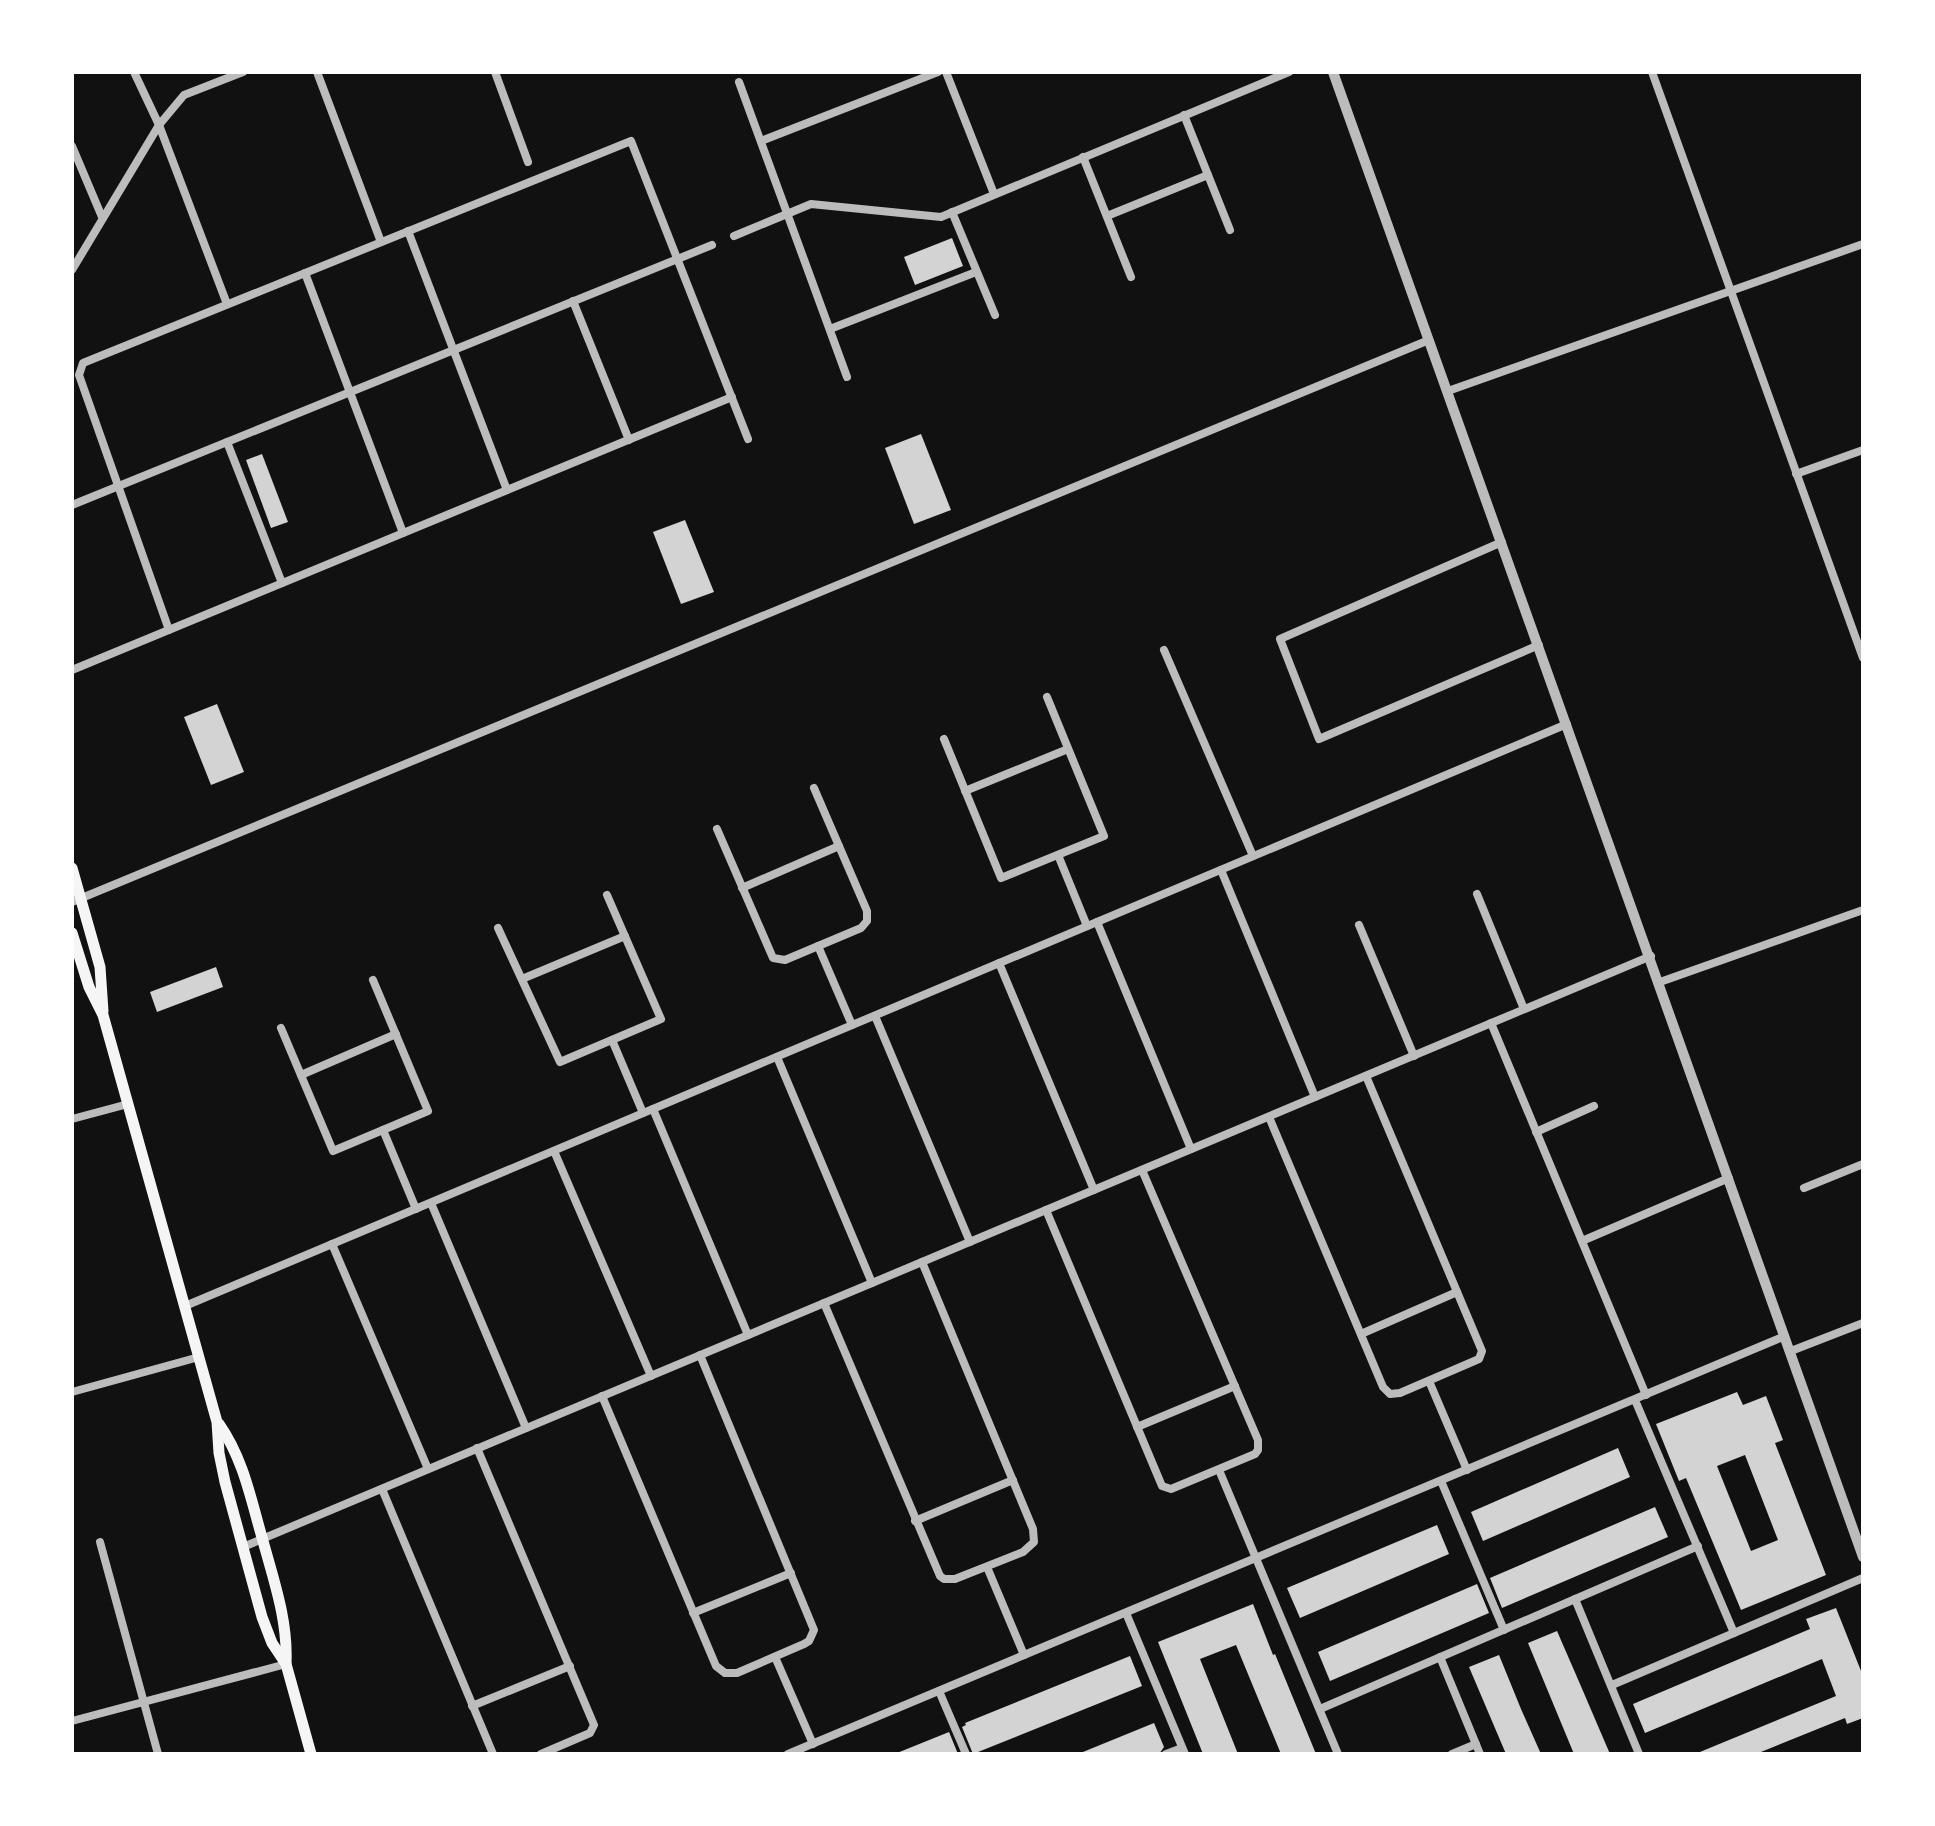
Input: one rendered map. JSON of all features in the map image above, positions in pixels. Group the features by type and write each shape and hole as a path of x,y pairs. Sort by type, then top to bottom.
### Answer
{"main road":[{"path":"72,868 76,900 100,967 103,1015"},
{"path":"72,933 89,987 103,1015 185,1306 217,1422 222,1468 262,1617 272,1643 286,1664"},
{"path":"217,1422 232,1443 243,1468 282,1613 287,1638 286,1664 311,1754"}],"street":[{"path":"134,72 159,125 227,304"},
{"path":"72,270 159,125 184,95 243,72"},
{"path":"317,72 381,242"},
{"path":"495,72 528,162"},
{"path":"761,141 938,72"},
{"path":"946,72 994,194"},
{"path":"734,236 811,204 941,217 1289,72"},
{"path":"1333,72 1785,1336 1858,1527 1863,1557"},
{"path":"1652,72 1863,658"},
{"path":"739,82 847,377"},
{"path":"1184,115 1230,230"},
{"path":"169,630 79,375 83,363 631,141 748,439"},
{"path":"72,146 102,217"},
{"path":"1083,157 1131,277"},
{"path":"1107,216 1208,175"},
{"path":"952,212 995,315"},
{"path":"408,231 507,490"},
{"path":"1448,391 1863,244"},
{"path":"72,505 712,245"},
{"path":"830,329 976,272"},
{"path":"305,273 403,533"},
{"path":"573,301 629,440"},
{"path":"76,900 1429,340"},
{"path":"72,670 732,397"},
{"path":"227,442 282,583"},
{"path":"1796,474 1863,450"},
{"path":"1502,542 1280,639 1319,739 1539,645"},
{"path":"1164,650 1253,856"},
{"path":"944,739 1001,878 1058,855 1104,836 1047,697"},
{"path":"185,1306 1567,724"},
{"path":"965,791 1068,749"},
{"path":"717,829 773,958 785,960 861,928 867,921 867,911 814,788"},
{"path":"742,888 839,846"},
{"path":"1058,855 1087,926"},
{"path":"1221,870 1315,1097"},
{"path":"1477,894 1524,1009"},
{"path":"498,928 560,1062 661,1019 607,895"},
{"path":"1660,982 1863,910"},
{"path":"1097,922 1191,1149"},
{"path":"1359,925 1414,1056"},
{"path":"522,979 625,936"},
{"path":"818,946 852,1025"},
{"path":"243,1547 1651,956"},
{"path":"999,963 1094,1190"},
{"path":"281,1028 333,1151 428,1111 373,980"},
{"path":"875,1016 970,1242"},
{"path":"1491,1023 1646,1395"},
{"path":"301,1075 396,1034"},
{"path":"612,1040 643,1113"},
{"path":"777,1057 872,1283"},
{"path":"1269,1117 1383,1387 1390,1394 1400,1393 1429,1381 1479,1359 1481,1347 1366,1076"},
{"path":"72,1119 128,1104"},
{"path":"1536,1132 1594,1106"},
{"path":"653,1109 748,1335"},
{"path":"383,1130 416,1209"},
{"path":"554,1151 651,1376"},
{"path":"1804,1188 1863,1164"},
{"path":"1046,1210 1160,1483 1171,1489 1219,1470 1255,1454 1258,1440 1142,1170"},
{"path":"1582,1241 1729,1178"},
{"path":"431,1203 526,1428"},
{"path":"332,1244 428,1469"},
{"path":"824,1303 936,1572 944,1579 955,1579 987,1567 1027,1550 1034,1542 1033,1529 922,1262"},
{"path":"1361,1334 1457,1292"},
{"path":"1791,1351 1863,1323"},
{"path":"788,1754 1785,1336"},
{"path":"602,1396 716,1666 725,1673 737,1673 804,1644 813,1636 813,1623 700,1355"},
{"path":"72,1392 199,1357"},
{"path":"1429,1381 1467,1470"},
{"path":"1137,1427 1235,1386"},
{"path":"1635,1400 1734,1633"},
{"path":"477,1448 592,1721 593,1730 586,1735 542,1754"},
{"path":"1219,1470 1338,1754"},
{"path":"915,1521 1013,1480"},
{"path":"1441,1481 1504,1630"},
{"path":"382,1489 493,1754"},
{"path":"100,1542 158,1754"},
{"path":"1320,1709 1698,1546"},
{"path":"987,1567 1024,1655"},
{"path":"693,1613 791,1573"},
{"path":"1612,1685 1863,1578"},
{"path":"1575,1599 1639,1754"},
{"path":"1126,1613 1183,1751 1166,1754"},
{"path":"775,1657 813,1744"},
{"path":"1440,1657 1480,1754"},
{"path":"72,1721 286,1664"},
{"path":"472,1706 570,1666"},
{"path":"939,1691 966,1754"},
{"path":"1452,1754 1476,1744"}],"building":[{"path":"952,238 963,266 915,285 904,257"},
{"path":"921,434 951,510 914,524 885,448"},
{"path":"262,454 288,522 271,528 246,460"},
{"path":"685,520 714,592 681,604 653,532"},
{"path":"217,704 244,772 211,785 184,717"},
{"path":"216,967 223,987 157,1012 150,992"},
{"path":"1737,1392 1743,1405 1766,1396 1783,1440 1775,1443 1826,1575 1741,1610 1686,1478 1679,1481 1656,1424","holes":["1745,1455 1778,1540 1751,1551 1717,1466"]},
{"path":"1618,1448 1630,1477 1483,1541 1471,1512"},
{"path":"1655,1507 1668,1537 1502,1608 1490,1578"},
{"path":"1437,1525 1449,1554 1300,1618 1287,1588"},
{"path":"1477,1584 1489,1613 1330,1681 1318,1652"},
{"path":"1253,1604 1316,1754 1281,1754 1236,1645 1200,1659 1238,1754 1203,1754 1158,1642"},
{"path":"1836,1608 1863,1676 1863,1718 1847,1724 1845,1718 1756,1754 1695,1754 1836,1696 1822,1659 1645,1733 1633,1704 1810,1629 1806,1619"},
{"path":"1557,1631 1610,1754 1574,1754 1528,1643"},
{"path":"1499,1655 1541,1754 1506,1754 1469,1667"},
{"path":"1130,1656 1142,1686 973,1754 962,1727 965,1723"},
{"path":"1154,1723 1164,1747 1159,1754 1078,1754"},
{"path":"949,1732 958,1754 897,1753"}]}
